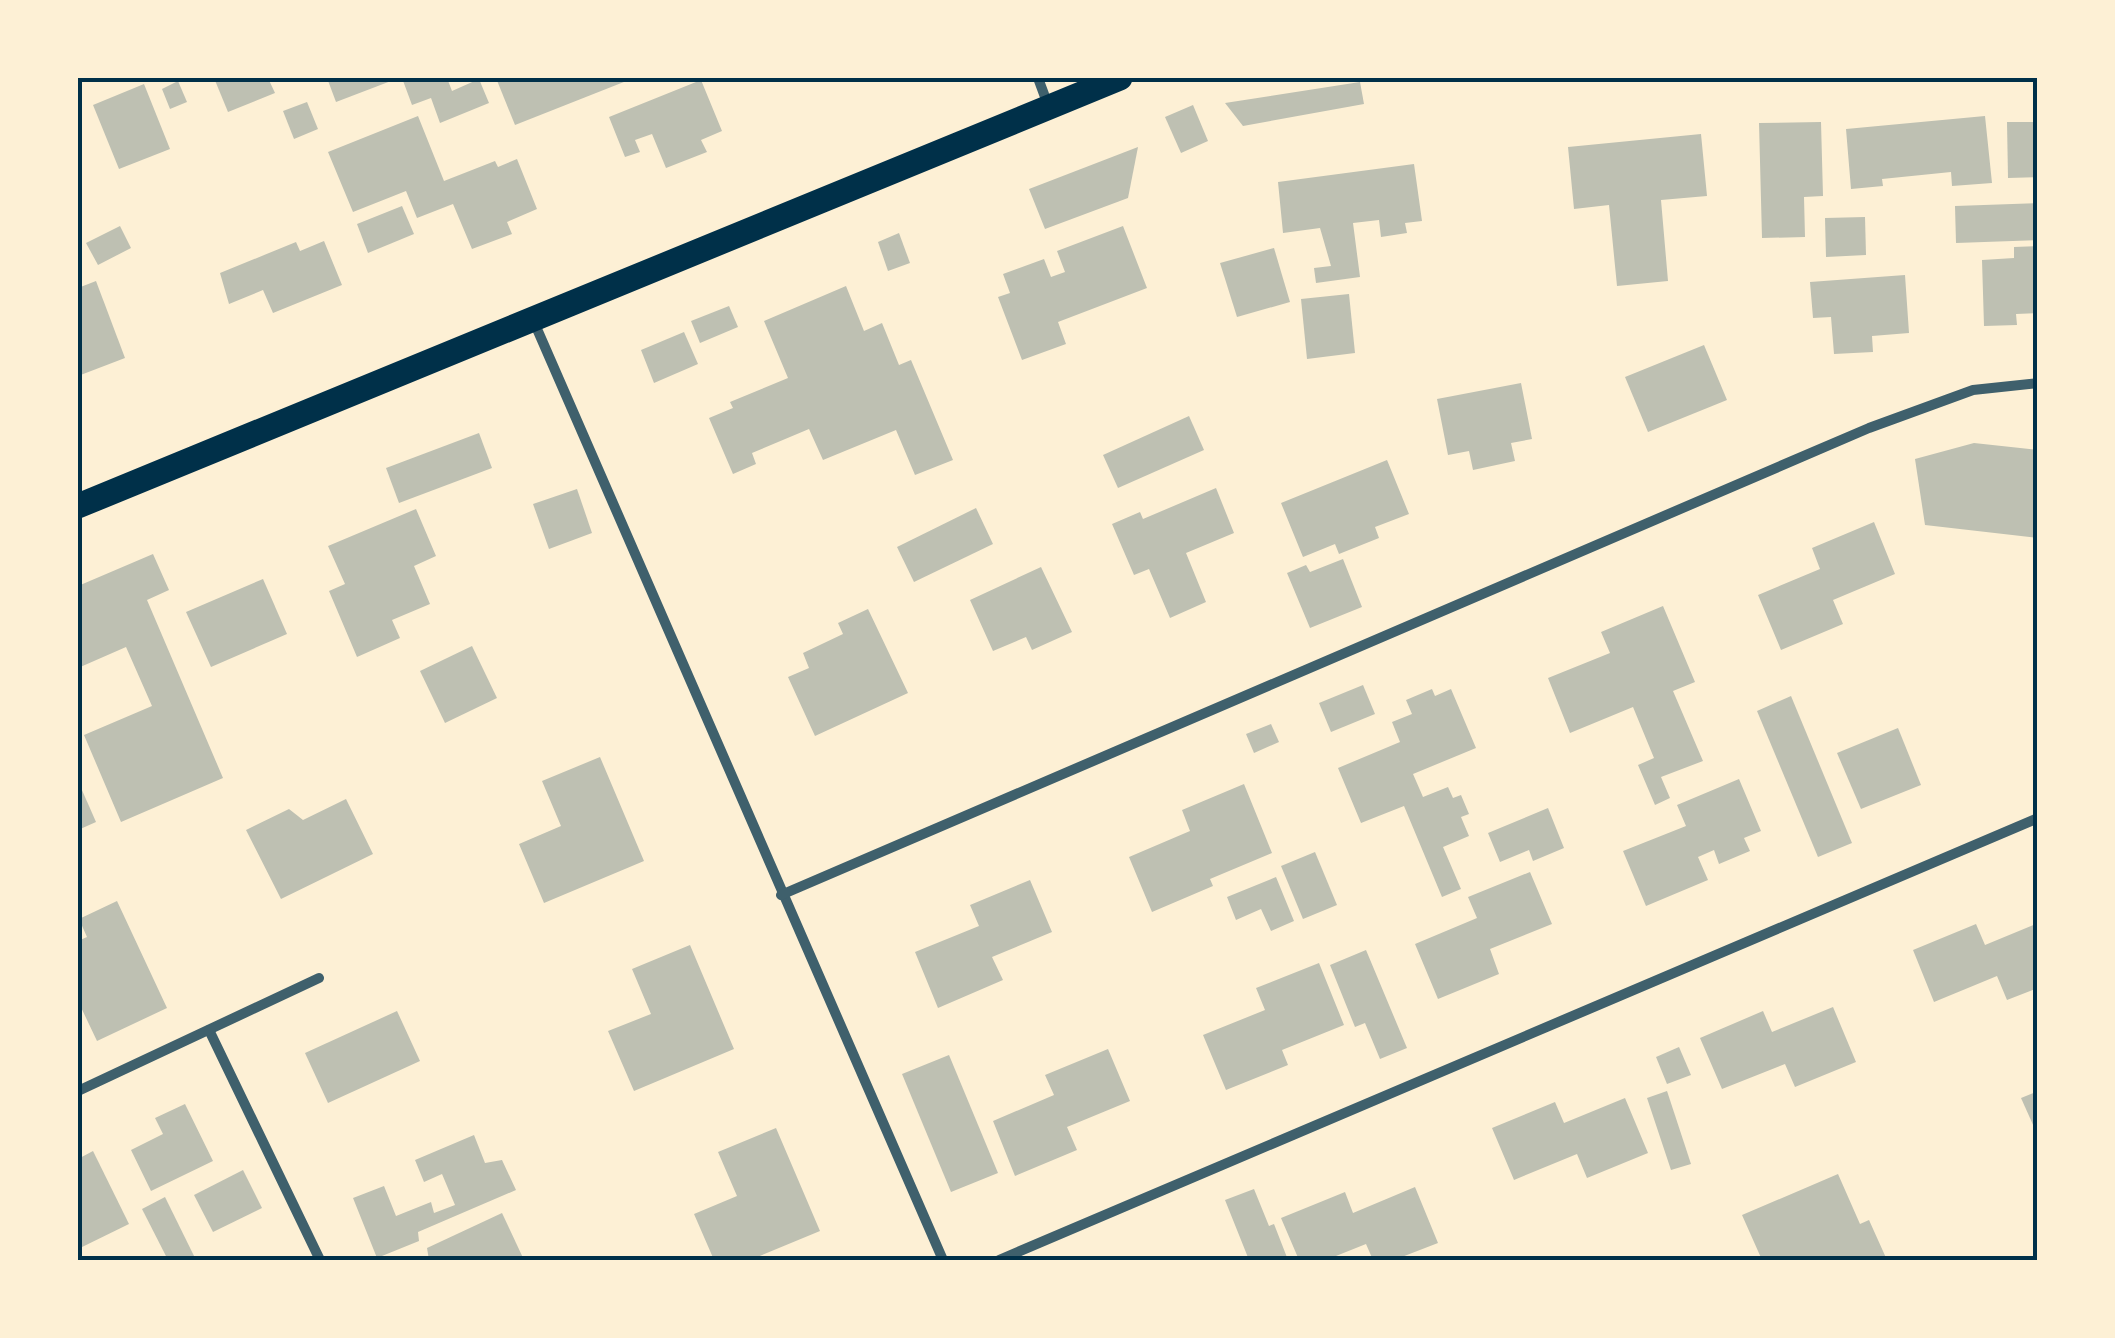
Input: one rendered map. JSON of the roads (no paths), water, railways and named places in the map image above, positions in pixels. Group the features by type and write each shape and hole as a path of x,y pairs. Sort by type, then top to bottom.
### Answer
{"main road":[{"path":"78,506 1120,78"}],"street":[{"path":"1038,78 1049,106"},
{"path":"532,319 943,1260"},
{"path":"781,896 1868,428 1973,390 2038,382"},
{"path":"999,1260 2038,818"},
{"path":"78,1092 319,978"},
{"path":"209,1030 320,1260"}]}
